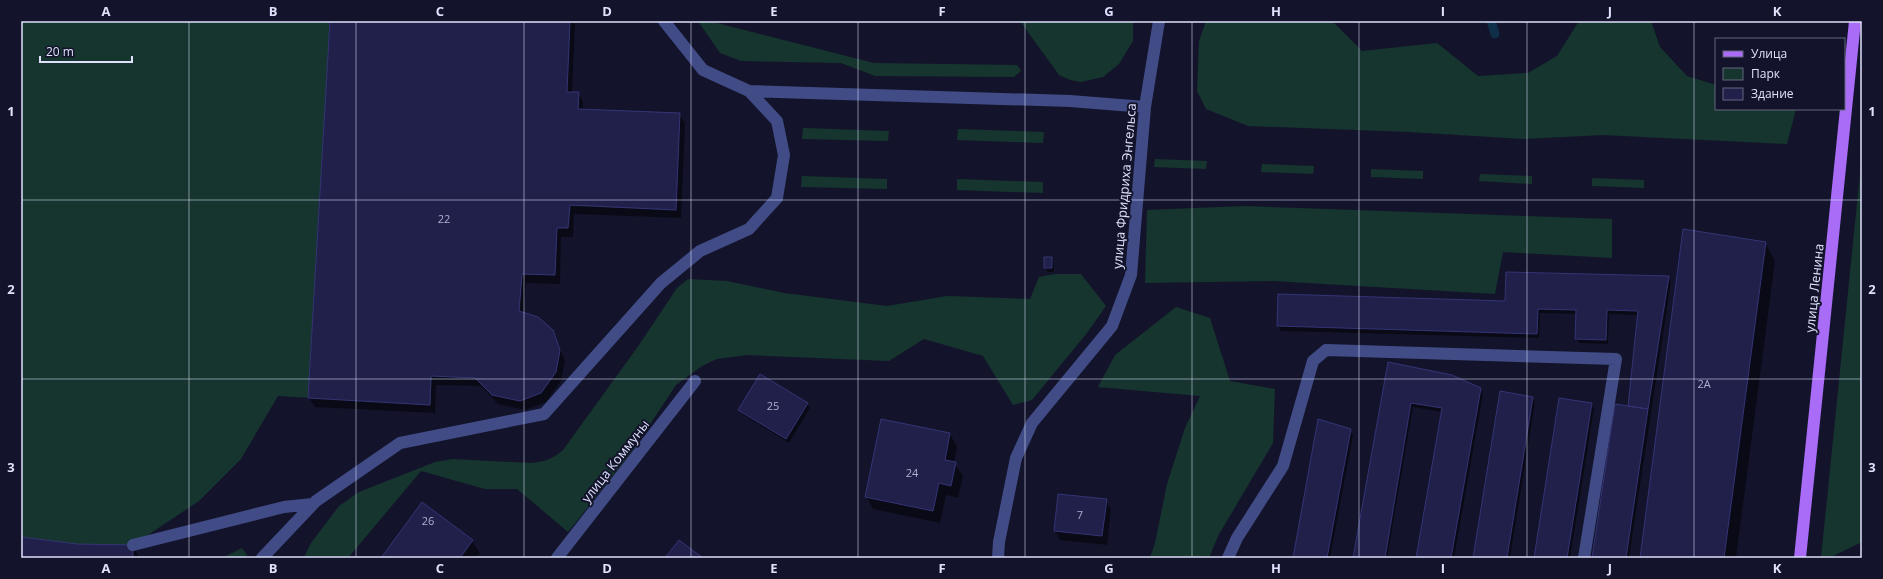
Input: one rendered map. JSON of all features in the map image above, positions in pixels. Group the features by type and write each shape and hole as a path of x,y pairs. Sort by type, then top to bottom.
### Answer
{"main road":[{"name":"улица Ленина","path":"1800,558 1855,21"}],"street":[{"path":"262,558 312,504 400,443 544,414 661,283 700,251 750,230 777,198 784,155 777,120 749,91 703,70 664,21"},
{"name":"улица Фридриха Энгельса","path":"998,558 999,542 1016,458 1032,422 1112,326 1131,275 1145,107 1159,21"},
{"path":"749,91 1070,100 1145,107"},
{"path":"1228,558 1237,538 1283,466 1313,362 1326,350 1616,359 1584,558"},
{"name":"улица Коммуны","path":"557,558 694,381"},
{"path":"133,545 284,508 312,504"}],"green space":[{"path":"21,21 570,21 567,92 579,92 579,109 680,113 676,210 570,206 568,228 557,228 555,275 522,274 520,311 538,317 553,330 560,350 556,372 541,393 520,401 492,395 475,378 432,376 430,405 278,396 241,459 199,501 133,545 21,558"},
{"path":"698,21 709,21 874,63 1017,65 1021,71 1014,77 875,76 841,63 741,61 720,53"},
{"path":"1020,21 1133,21 1133,41 1119,64 1103,77 1081,82 1070,80 1059,75"},
{"path":"1206,21 1332,21 1362,51 1437,43 1478,76 1528,73 1557,56 1579,21 1651,21 1660,47 1687,76 1715,85 1715,110 1796,110 1787,144 1603,135 1523,139 1409,132 1248,126 1206,109 1197,91 1199,41"},
{"path":"803,128 889,131 888,141 802,139"},
{"path":"958,129 1044,132 1043,143 957,140"},
{"path":"1862,154 1862,542 1829,558 1821,558"},
{"path":"1155,159 1207,161 1206,169 1154,167"},
{"path":"1262,164 1314,166 1313,174 1261,172"},
{"path":"1371,169 1423,171 1423,179 1371,177"},
{"path":"1480,174 1532,176 1532,184 1479,181"},
{"path":"802,176 887,179 887,189 801,187"},
{"path":"1592,178 1644,180 1644,188 1592,186"},
{"path":"957,179 1043,182 1043,193 957,190"},
{"path":"1245,206 1612,219 1612,258 1503,252 1495,294 1273,281 1145,283 1147,210"},
{"path":"1055,274 1081,274 1106,306 1087,333 1032,400 1013,405 983,356 924,339 889,361 747,355 717,359 702,366 676,385 629,456 568,532 517,489 485,489 421,471 348,558 305,558 311,543 339,506 359,492 435,462 453,459 531,463 548,460 556,456 563,450 639,345 677,288 688,279 727,281 784,293 887,306 947,296 1030,299 1039,277"},
{"path":"1176,307 1210,318 1230,381 1275,389 1273,443 1218,536 1209,558 1150,558 1155,543 1167,484 1185,428 1200,396 1098,387 1115,355"},
{"path":"242,548 247,555 244,558 222,558"}],"building":[{"path":"330,21 570,21 567,92 579,92 578,109 680,113 676,210 570,205 568,228 557,228 555,275 522,274 519,311 538,317 553,330 560,350 556,372 541,393 520,401 492,395 475,378 431,376 430,405 308,398"},
{"path":"1683,229 1766,242 1724,558 1640,558"},
{"path":"1044,257 1052,257 1052,268 1044,268"},
{"path":"1506,272 1669,276 1648,409 1628,406 1638,311 1607,310 1606,340 1575,339 1576,310 1538,309 1537,334 1277,326 1278,294 1505,301"},
{"path":"1388,362 1452,375 1481,388 1451,558 1416,558 1442,408 1411,403 1385,558 1353,558"},
{"path":"760,374 808,403 786,439 738,410"},
{"path":"1500,391 1533,397 1507,558 1473,558"},
{"path":"1559,398 1592,403 1567,558 1534,558"},
{"path":"1615,404 1648,409 1626,558 1592,558"},
{"path":"881,419 950,433 945,460 956,462 951,486 939,483 933,511 865,497"},
{"path":"1318,419 1351,429 1327,558 1293,558"},
{"path":"1058,494 1107,499 1102,536 1054,531"},
{"path":"422,502 473,540 460,558 381,558"},
{"path":"21,537 77,544 133,545 133,558 21,558"},
{"path":"679,540 703,558 665,558"}],"waterway":[{"path":"1491,21 1495,34"}]}
